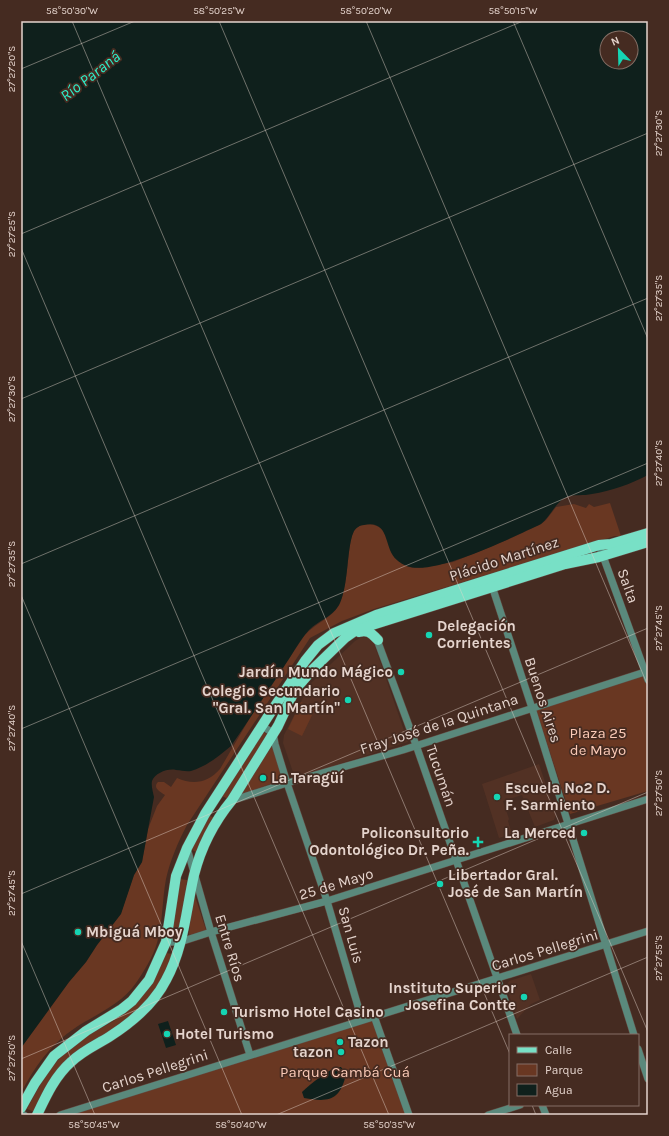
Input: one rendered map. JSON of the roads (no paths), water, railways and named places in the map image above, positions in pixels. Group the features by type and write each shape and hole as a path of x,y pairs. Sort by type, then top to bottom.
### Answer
{"main road":[{"name":"Plácido Martínez","path":"371,621 563,560 599,545 611,544 648,532"},
{"name":"Plácido Martínez","path":"563,560 603,556 648,542"},
{"path":"37,1115 56,1080 71,1061 121,1029 146,1007 166,980 174,963 187,917 194,875 203,847 223,811 232,800 278,726 293,694 296,682 344,638 371,621"},
{"path":"21,1108 54,1056 86,1031 113,1015 132,1001 149,980 166,942 176,876 187,848 205,814 262,726 296,682 315,649 325,638 334,633 371,621"},
{"path":"344,638 363,631 370,632 378,640"},
{"path":"315,649 320,644 326,643 330,650 328,654"},
{"path":"212,804 223,811"}],"street":[{"name":"Salta","path":"599,545 648,680"},
{"name":"Buenos Aires","path":"491,583 532,708 634,1034"},
{"name":"Tucumán","path":"371,621 517,1034"},
{"name":"Fray José de la Quintana","path":"237,799 287,782 403,750 646,671"},
{"path":"262,726 273,733"},
{"name":"San Luis","path":"273,733 287,782 327,901 362,1020"},
{"name":"25 de Mayo","path":"166,942 180,942 211,932 327,901 648,799"},
{"name":"Entre Ríos","path":"187,848 211,932 250,1055"},
{"name":"Carlos Pellegrini","path":"60,1115 648,931"},
{"path":"374,1016 409,1115"},
{"path":"639,1052 648,1078"},
{"path":"488,1115 517,1106"},
{"path":"67,1115 75,1111"}],"water":[{"name":"Río Paraná","path":"21,21 648,21 648,475 614,489 589,495 567,497 556,505 541,524 474,554 435,566 419,568 404,565 398,561 393,555 383,531 379,526 373,524 363,525 356,529 353,533 351,541 345,586 339,605 329,616 305,634 231,746 197,769 191,771 166,770 159,773 152,781 154,797 142,862 134,875 121,914 86,962 69,982 21,1048"},
{"name":"Hotel Turismo","path":"168,1021 176,1045 166,1048 158,1024"},
{"path":"336,1067 341,1067 346,1074 340,1090 336,1095 326,1100 304,1098 302,1092 318,1078"}],"place":[{"name":"Delegación Corrientes","path":"429,635"},
{"name":"Jardín Mundo Mágico","path":"401,672"},
{"name":"Colegio Secundario \"Gral. San Martín\"","path":"348,700"},
{"name":"La Taragüí","path":"263,778"},
{"name":"Escuela Nº2 D. F. Sarmiento","path":"497,797"},
{"name":"La Merced","path":"584,833"},
{"name":"Policonsultorio Odontológico Dr. Peña.","path":"478,842"},
{"name":"Libertador Gral. José de San Martín","path":"440,884"},
{"name":"Mbiguá Mboy","path":"78,932"},
{"name":"Instituto Superior Josefina Contte","path":"524,997"},
{"name":"Turismo Hotel Casino","path":"224,1012"},
{"name":"Hotel Turismo","path":"167,1034"},
{"name":"Tazon","path":"340,1042"},
{"name":"tazon","path":"341,1052"}],"park label":[{"name":"Plaza 25 de Mayo","path":"598,742"},
{"name":"Parque Cambá Cuá","path":"345,1072"}]}
